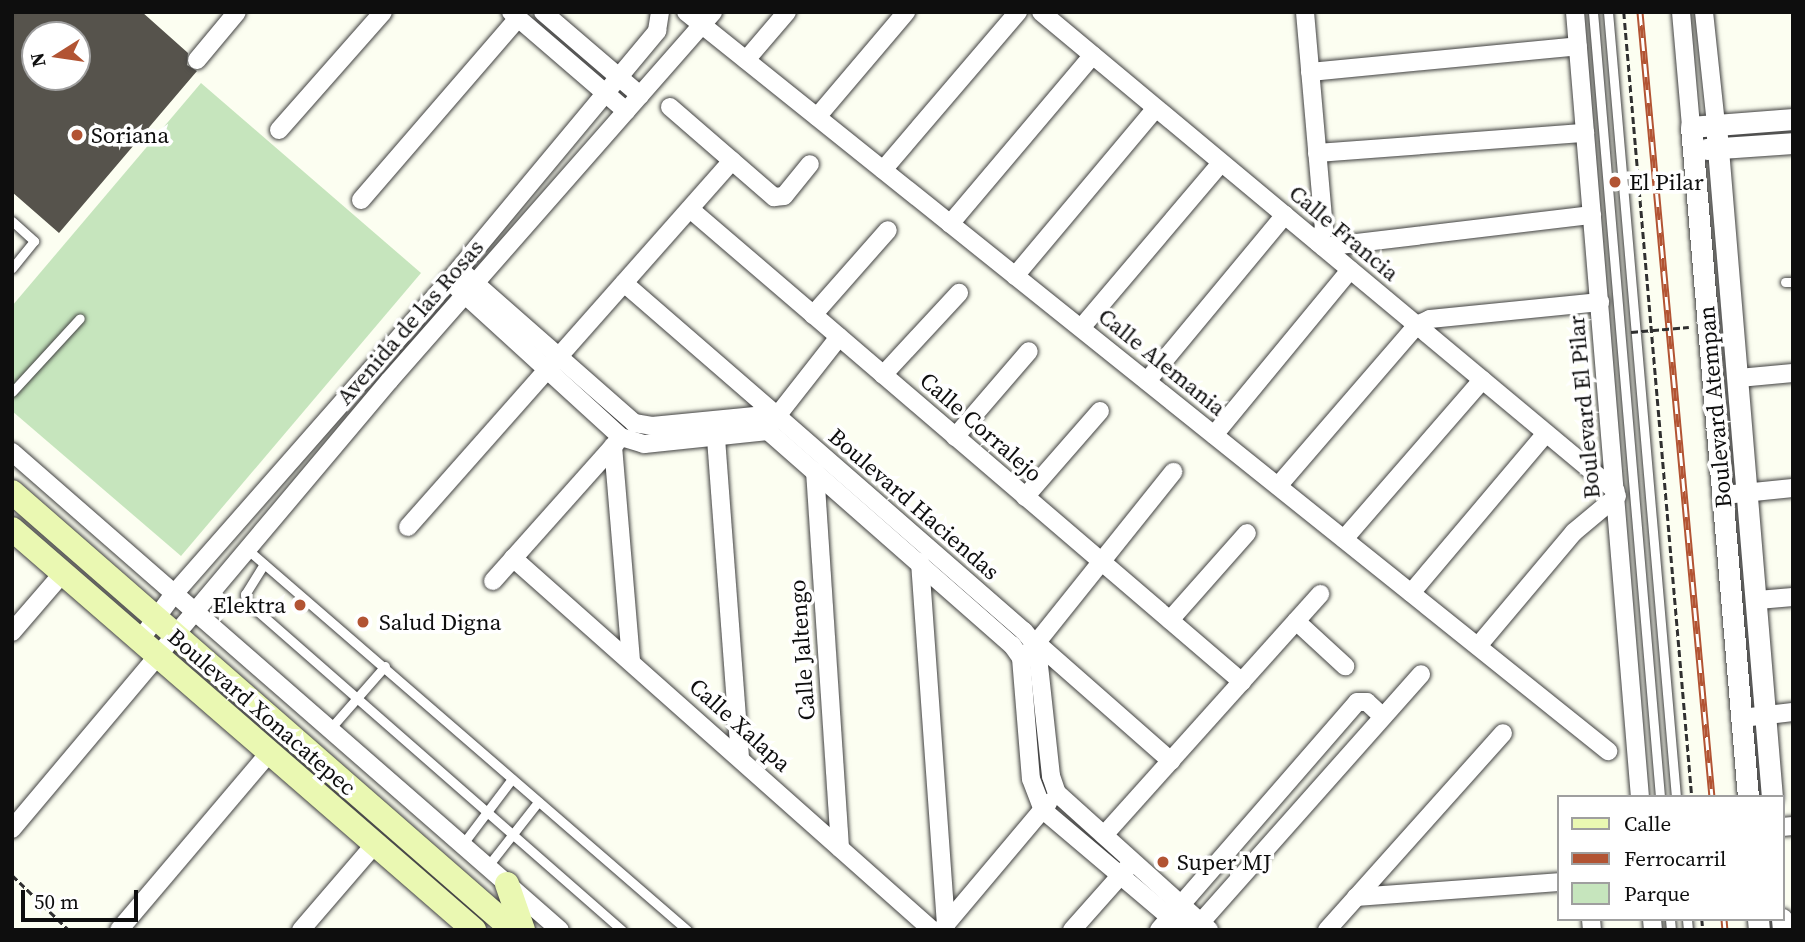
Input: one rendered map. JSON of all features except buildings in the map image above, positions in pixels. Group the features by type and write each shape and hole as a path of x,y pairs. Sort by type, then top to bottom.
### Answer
{"main road":[{"name":"Boulevard Xonacatepec","path":"12,492 155,620 168,648 270,752 474,930"},
{"name":"Boulevard Xonacatepec","path":"12,529 141,640 168,648 513,930"},
{"path":"507,884 523,930"}],"street":[{"path":"197,60 237,12"},
{"path":"279,130 383,12"},
{"path":"539,36 541,12"},
{"path":"541,12 640,95"},
{"name":"Avenida de las Rosas","path":"141,640 173,595 454,275 657,32 660,12"},
{"name":"Calle Alemania","path":"686,12 708,19 746,60 1608,751"},
{"path":"746,60 787,12"},
{"path":"817,117 906,12"},
{"path":"883,170 1018,12"},
{"name":"Calle Francia","path":"1041,12 1616,494"},
{"path":"1305,12 1324,228 1320,245 1592,215"},
{"name":"Boulevard El Pilar","path":"1575,12 1640,795"},
{"name":"Boulevard Atempan","path":"1681,12 1748,795"},
{"name":"Boulevard Atempan","path":"1704,12 1749,491 1772,795"},
{"path":"361,200 516,14 626,111"},
{"name":"Avenida de las Rosas","path":"12,830 248,550 708,19"},
{"path":"1310,72 1578,46"},
{"path":"950,224 1093,55"},
{"path":"670,107 774,197 784,196 810,164"},
{"path":"1015,276 1156,108"},
{"path":"1691,127 1793,119"},
{"path":"1317,153 1585,133"},
{"path":"1693,149 1793,143"},
{"path":"408,527 733,161"},
{"path":"1081,328 1221,163"},
{"name":"Calle Corralejo","path":"690,209 1242,682"},
{"path":"1146,381 1285,215"},
{"path":"813,315 888,230"},
{"path":"1214,435 1350,270"},
{"path":"454,275 553,363 642,427 768,431 775,414 839,337"},
{"name":"Boulevard Haciendas","path":"624,283 1171,761"},
{"path":"883,375 959,292"},
{"path":"1278,486 1417,326 1430,319 1600,302"},
{"path":"955,437 1028,351"},
{"path":"553,363 617,442 631,660"},
{"path":"1739,378 1793,373"},
{"path":"1344,539 1482,380"},
{"path":"1024,497 1100,411"},
{"path":"617,442 644,444 775,414"},
{"path":"493,581 634,423"},
{"path":"715,429 740,757"},
{"name":"Boulevard Haciendas","path":"768,431 920,568 1012,645 1021,658"},
{"path":"1411,593 1546,433"},
{"name":"Calle Jaltengo","path":"813,449 840,848"},
{"path":"12,452 560,930"},
{"path":"1173,471 1038,646 1021,658 1031,779 1042,810 1170,917 1197,928 1381,715 1421,674"},
{"path":"1724,495 1793,488"},
{"path":"1478,646 1574,532 1616,494"},
{"path":"1170,620 1247,533"},
{"path":"920,541 940,928"},
{"name":"Calle Xalapa","path":"513,558 840,848 940,928"},
{"path":"12,632 63,573"},
{"path":"1104,835 1320,594"},
{"path":"1758,600 1793,597"},
{"path":"1296,621 1345,666"},
{"path":"1038,646 1051,776 1057,793 1133,862 1170,917"},
{"path":"1170,917 1354,705 1364,701 1381,715"},
{"path":"1742,718 1793,712"},
{"path":"1328,930 1503,733"},
{"path":"119,930 270,752"},
{"path":"940,928 1057,793"},
{"path":"302,930 375,844"},
{"path":"1072,930 1133,862"},
{"path":"1356,897 1556,882"}],"lane":[{"path":"1593,12 1660,795"},
{"path":"1608,12 1676,795"},
{"path":"12,221 34,241 12,268"},
{"path":"12,392 80,318"},
{"path":"248,550 687,930"},
{"path":"264,564 245,594 246,601 622,930"},
{"path":"329,730 385,666"},
{"path":"462,845 512,779"},
{"path":"487,867 538,802"}],"path":[{"path":"1624,12 1692,795"},
{"path":"1631,332 1689,327"},
{"path":"12,875 69,930"}],"green space":[{"path":"201,83 421,273 181,556 12,411 12,306"}],"railway":[{"path":"1640,12 1712,795"},
{"path":"1724,921 1725,930"}],"place":[{"name":"Soriana","path":"77,135"},
{"name":"El Pilar","path":"1615,182"},
{"name":"Elektra","path":"300,605"},
{"name":"Salud Digna","path":"363,622"},
{"name":"Super MJ","path":"1163,862"}]}
